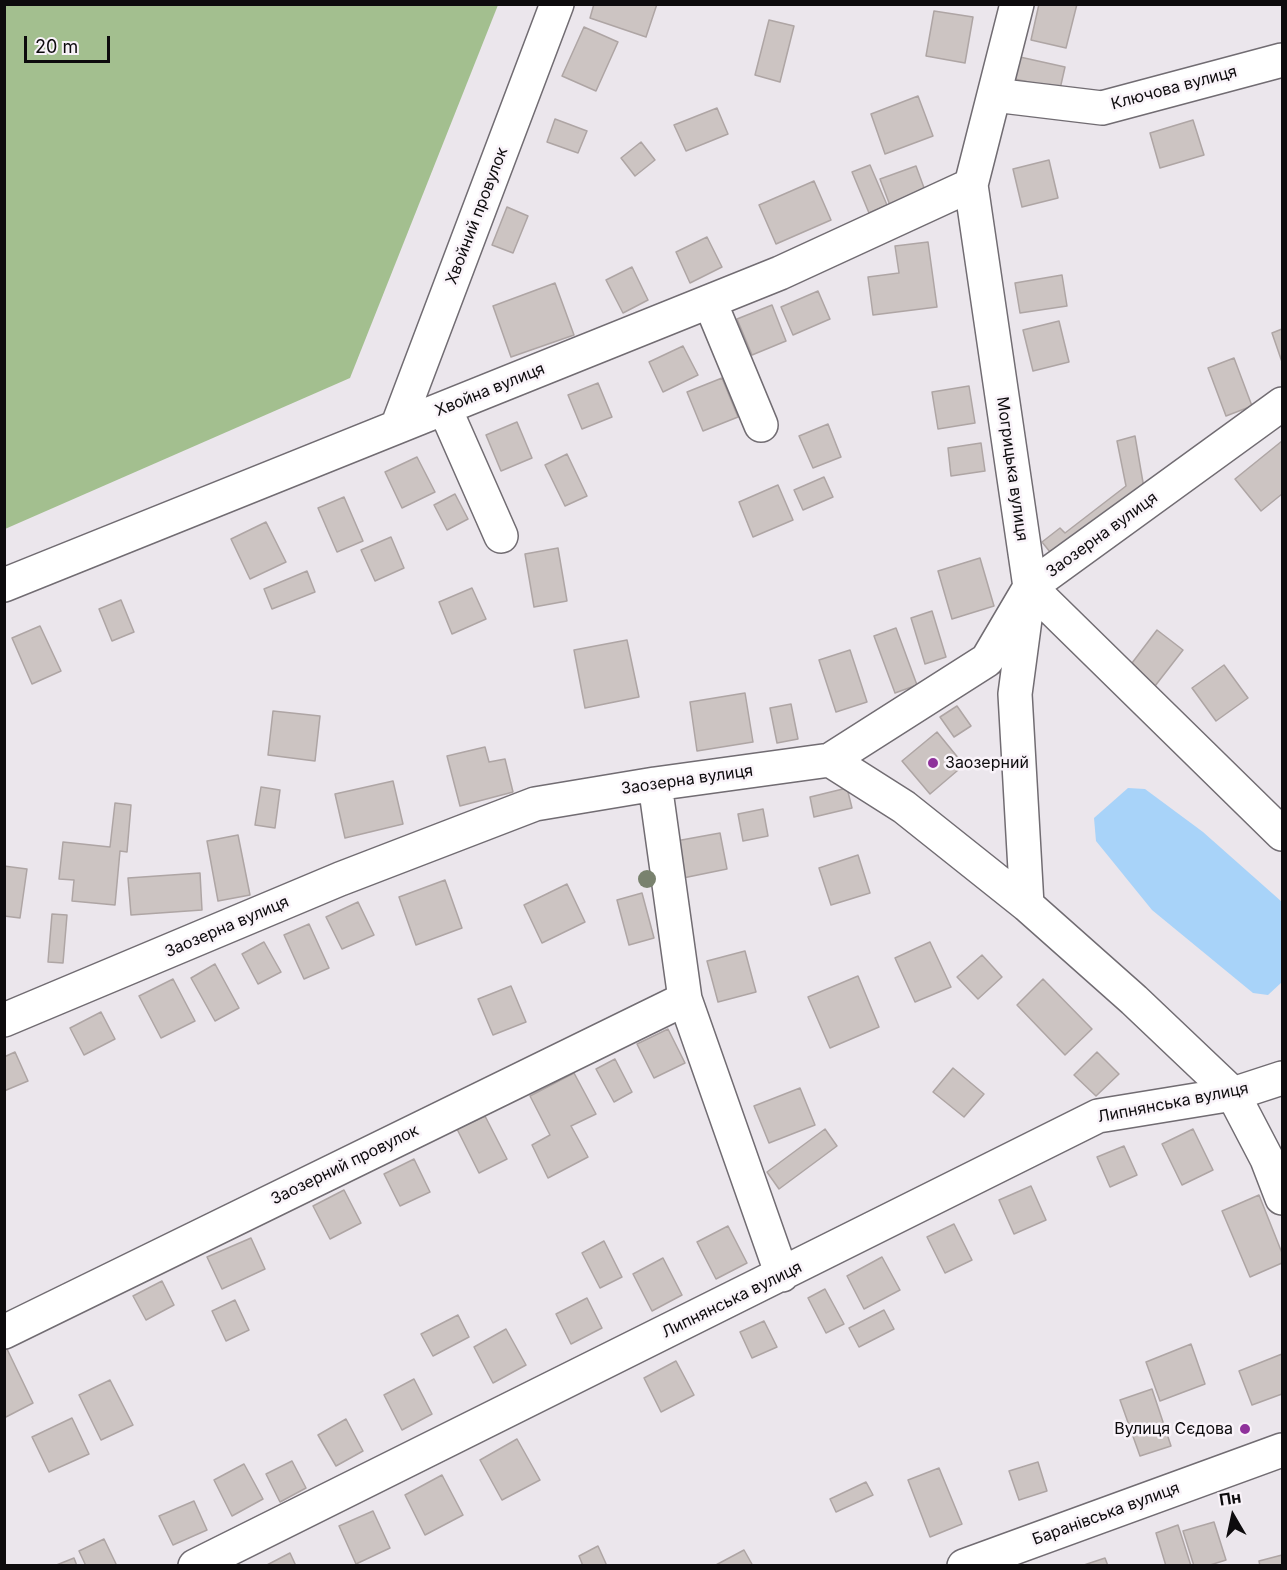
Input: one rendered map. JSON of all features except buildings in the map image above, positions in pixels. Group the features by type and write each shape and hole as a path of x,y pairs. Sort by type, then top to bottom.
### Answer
{"street":[{"name":"Хвойний провулок","path":"398,427 557,4"},
{"name":"Могрицька вулиця","path":"1017,4 971,185 1030,587 1015,694 1027,905"},
{"name":"Ключова вулиця","path":"994,95 1102,108 1282,60"},
{"name":"Хвойна вулиця","path":"4,585 710,302 780,273 971,185"},
{"path":"710,302 761,425"},
{"name":"Заозерна вулиця","path":"4,1020 340,879 535,804 655,784 830,760 987,660 1030,587 1282,404"},
{"path":"445,409 501,536"},
{"path":"1030,587 1282,834"},
{"path":"830,760 904,807 1027,905 1134,1000 1233,1094 1267,1158 1282,1198"},
{"path":"655,784 685,999 782,1275"},
{"name":"Заозерний провулок","path":"4,1332 685,999"},
{"name":"Липнянська вулиця","path":"195,1566 240,1555 782,1275 1098,1116 1233,1094 1282,1078"},
{"name":"Баранівська вулиця","path":"964,1566 1282,1450"}],"green space":[{"path":"5,4 498,5 350,378 5,529"}],"water":[{"path":"1128,788 1145,789 1203,832 1282,902 1282,982 1268,995 1253,993 1152,910 1096,841 1094,818"}],"place":[{"name":"Заозерний","path":"933,763"},
{"name":"Вулиця Сєдова","path":"1245,1429"}]}
